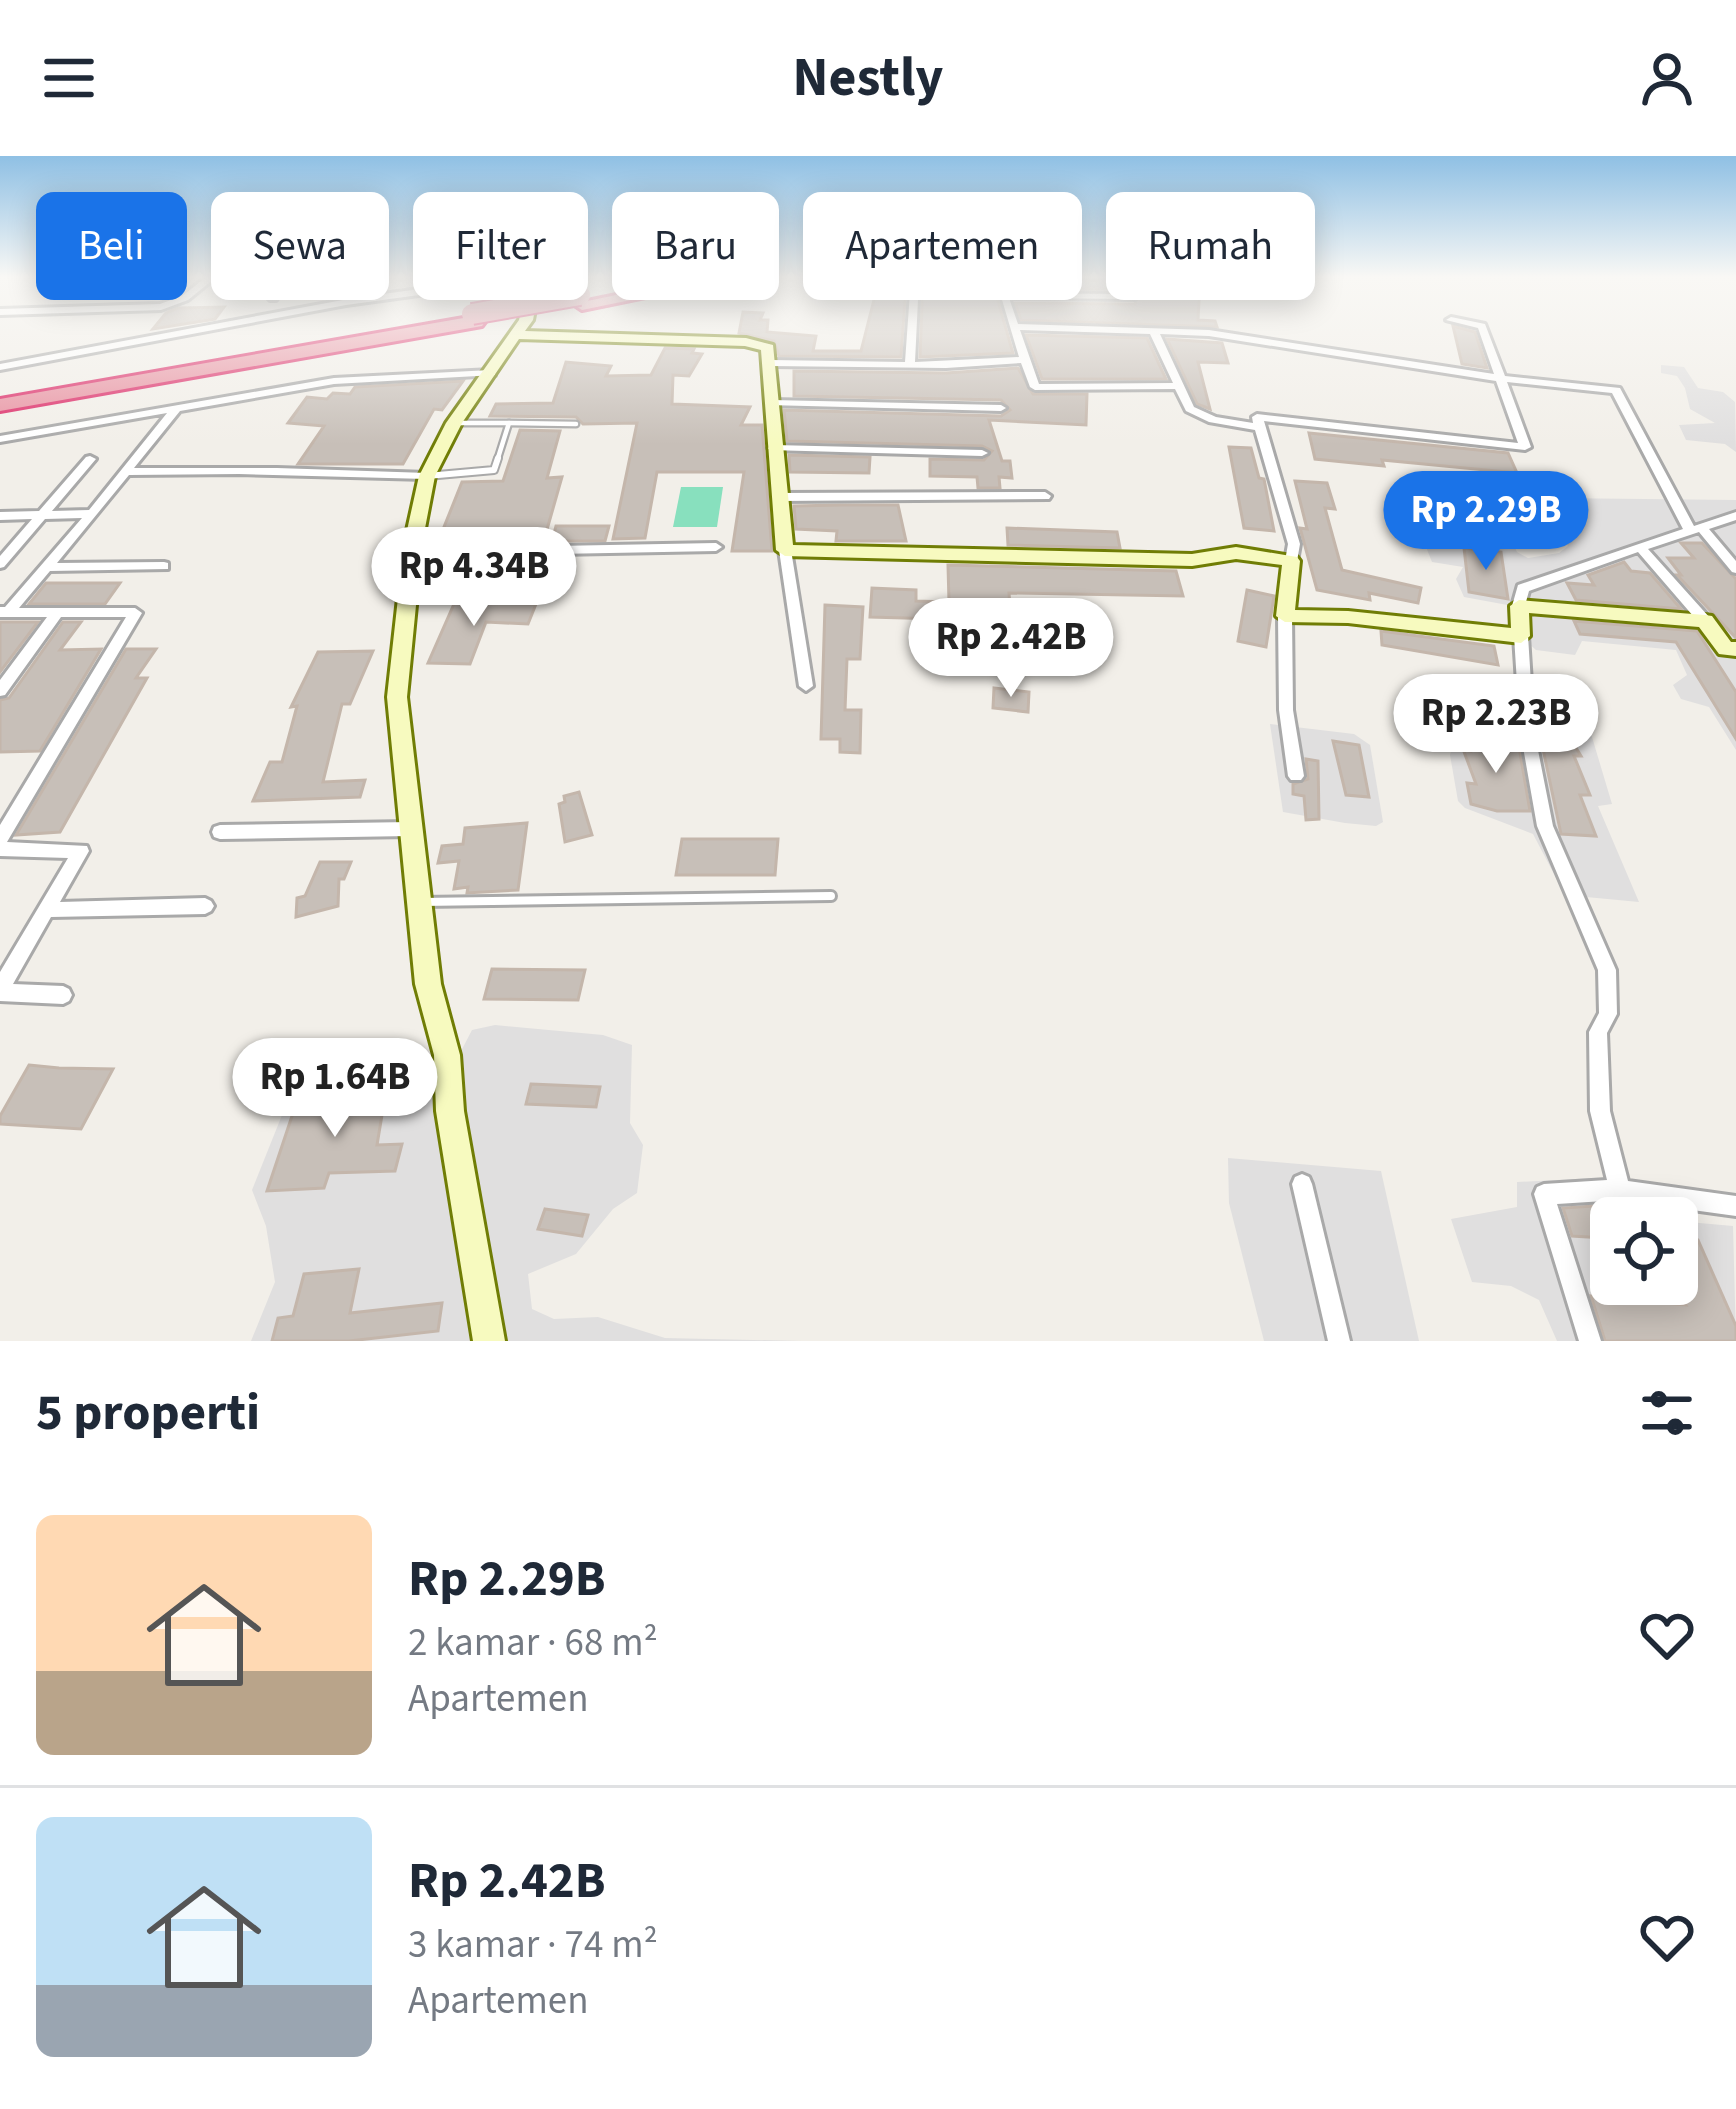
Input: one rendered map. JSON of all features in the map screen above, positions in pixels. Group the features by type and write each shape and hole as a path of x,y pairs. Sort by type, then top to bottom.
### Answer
{"highway":[{"path":"0,394 378,333"},
{"path":"0,405 390,333"}],"street":[{"path":"0,367 179,333"},
{"path":"910,365 912,333"},
{"path":"1018,333 1033,386 1177,386"},
{"path":"1151,333 1196,413 1257,427"},
{"path":"1186,333 1621,392 1637,436 1695,529 1736,569"},
{"path":"1296,776 1286,710 1286,616 1294,544 1255,418 1523,448 1526,444 1497,378 1484,333"},
{"path":"490,1341 450,1111 447,1055 428,984 397,697 413,544 427,476 454,423 518,334 755,343 768,348 778,497 806,686"},
{"path":"771,363 910,365 1025,360"},
{"path":"0,439 368,377 491,373"},
{"path":"772,403 1001,408"},
{"path":"4,612 50,567 175,410"},
{"path":"774,448 982,453"},
{"path":"0,564 90,459"},
{"path":"125,472 253,467 346,476 427,476"},
{"path":"778,497 1045,496"},
{"path":"0,515 92,514"},
{"path":"1620,1190 1600,1111 1598,1032 1608,1015 1607,970 1546,826 1527,730 1519,606 1523,588 1546,577 1736,515"},
{"path":"413,544 556,550 716,547"},
{"path":"1640,547 1733,654"},
{"path":"785,550 1169,560 1235,553 1291,561"},
{"path":"50,567 164,566"},
{"path":"1519,606 1705,621"},
{"path":"0,691 58,611"},
{"path":"0,839 135,613 4,612"},
{"path":"1286,616 1348,617 1521,637"},
{"path":"220,832 410,829"},
{"path":"0,849 81,851 0,991 63,995"},
{"path":"48,910 205,906"},
{"path":"1301,1184 1339,1341"},
{"path":"1590,1341 1541,1197 1550,1191 1620,1190 1736,1206"}],"lane":[{"path":"454,423 576,424"},
{"path":"427,476 492,472 509,423"},
{"path":"420,902 831,896"}],"shaded area":[{"path":"1661,365 1684,367 1698,388 1723,392 1735,402 1736,452 1725,444 1686,440 1679,425 1715,423 1690,409 1685,388 1677,376 1661,373"},
{"path":"1553,498 1736,500 1736,750 1709,707 1681,699 1673,685 1687,675 1676,650 1582,641 1575,655 1536,650 1515,631 1513,606 1464,597 1456,579 1463,567 1432,562 1424,542 1471,545 1469,525 1475,523 1505,526 1517,552 1528,558 1559,553 1568,546 1537,503"},
{"path":"1460,714 1513,720 1516,715 1589,727 1612,804 1598,806 1639,902 1565,895 1533,834 1458,801 1450,755"},
{"path":"1270,724 1354,734 1370,745 1383,822 1376,826 1345,823 1283,812"},
{"path":"495,1025 603,1035 632,1045 630,1123 643,1145 637,1193 613,1209 576,1254 528,1274 532,1309 554,1319 598,1317 665,1338 802,1341 251,1341 275,1282 266,1226 252,1190 290,1095 325,1071 400,1066 459,1055 472,1030"},
{"path":"1228,1158 1381,1171 1419,1341 1264,1341 1229,1203"},
{"path":"1595,1178 1612,1197 1590,1197 1590,1305 1698,1305 1698,1223 1733,1226 1736,1341 1557,1341 1539,1300 1511,1286 1472,1282 1451,1219 1517,1207 1517,1182"}],"green space":[{"path":"681,487 723,487 717,527 673,527"}],"building":[{"path":"740,333 816,336 813,351 861,351 865,333 903,333 901,357 779,356 774,341"},
{"path":"921,333 1007,333 1013,353 920,357"},
{"path":"1455,333 1475,333 1487,368 1462,364"},
{"path":"1026,335 1147,338 1166,379 1042,379"},
{"path":"1167,339 1222,343 1228,363 1198,362 1210,409 1197,404"},
{"path":"665,348 694,349 692,353 702,354 689,376 673,375 672,404 750,407 741,425 762,425 772,551 732,551 744,472 657,472 645,538 613,539 637,423 490,416 496,404 553,403 566,362 611,366 606,376 651,375"},
{"path":"1018,368 1033,394 1087,394 1086,425 989,420 1002,461 1010,461 1012,478 999,477 1000,488 978,488 977,477 930,476 930,459 984,460 992,451 982,446 787,441 784,410 1001,416 1010,410 1001,400 794,396 794,371 946,373"},
{"path":"463,381 442,410 434,409 403,464 298,464 324,426 288,423 307,397 327,399 333,393 350,394 355,387"},
{"path":"520,430 560,431 547,478 562,477 546,533 440,537 462,482 503,481"},
{"path":"1309,433 1508,453 1517,473 1382,460 1384,466 1315,459"},
{"path":"1229,447 1251,448 1259,478 1264,479 1274,531 1244,528"},
{"path":"789,455 870,457 869,473 790,472"},
{"path":"1295,481 1327,483 1335,509 1325,508 1342,570 1421,588 1418,603 1369,593 1370,600 1317,590 1300,528 1307,529"},
{"path":"898,505 906,541 836,541 837,531 796,529 794,506"},
{"path":"556,526 609,526 605,541 552,541"},
{"path":"1007,528 1117,532 1120,548 1008,545"},
{"path":"1681,543 1702,543 1736,579 1736,638 1677,575 1681,575 1668,558 1694,558"},
{"path":"1464,548 1501,552 1508,599 1469,592"},
{"path":"1624,562 1631,571 1650,573 1681,609 1576,600 1567,583 1594,585 1588,575"},
{"path":"948,565 1176,571 1183,596 1009,593 1011,621 870,617 872,588 916,590 916,601 949,602"},
{"path":"46,583 120,583 105,604 29,604"},
{"path":"1247,590 1274,596 1266,647 1238,641"},
{"path":"454,604 536,604 528,624 486,622 470,664 428,663"},
{"path":"825,605 863,607 860,659 847,659 845,710 861,710 860,753 840,752 840,739 821,739"},
{"path":"1574,621 1697,631 1736,692 1736,739 1676,642 1580,634"},
{"path":"0,622 38,622 0,672"},
{"path":"63,622 81,622 60,650 101,649 40,751 0,752 0,700 9,698"},
{"path":"1381,631 1494,646 1498,665 1382,645"},
{"path":"126,649 156,649 136,678 147,678 60,832 16,835"},
{"path":"373,651 350,704 342,704 323,782 365,780 360,797 253,801 270,762 282,762 297,706 291,707 318,652"},
{"path":"994,688 1029,692 1028,712 993,708"},
{"path":"1464,735 1519,747 1530,811 1497,811 1471,804 1467,783 1476,784 1463,749 1470,751"},
{"path":"1540,735 1570,738 1581,756 1574,756 1590,795 1580,795 1596,836 1561,834"},
{"path":"1333,741 1359,745 1369,797 1346,795"},
{"path":"1306,759 1318,761 1319,819 1306,820 1304,796 1293,794 1293,784 1308,779"},
{"path":"579,792 592,835 565,842 559,804 565,802 564,796"},
{"path":"527,823 518,890 467,893 468,887 454,889 459,861 438,863 442,846 463,844 465,828"},
{"path":"682,839 778,839 775,875 676,875"},
{"path":"320,862 351,862 344,879 339,879 338,906 296,917 297,898 305,896"},
{"path":"492,969 585,970 578,1000 484,999"},
{"path":"29,1065 113,1069 81,1129 0,1124"},
{"path":"531,1084 600,1087 596,1107 526,1104"},
{"path":"387,1085 377,1145 402,1144 395,1171 329,1173 324,1188 267,1191 294,1110 327,1109 334,1086"},
{"path":"1590,1206 1590,1237 1572,1236 1563,1208"},
{"path":"545,1209 588,1215 582,1236 538,1229"},
{"path":"1698,1240 1736,1326 1736,1341 1605,1341 1594,1305 1698,1305"},
{"path":"359,1269 350,1313 442,1303 438,1331 349,1341 272,1341 278,1318 293,1316 304,1274"}]}
